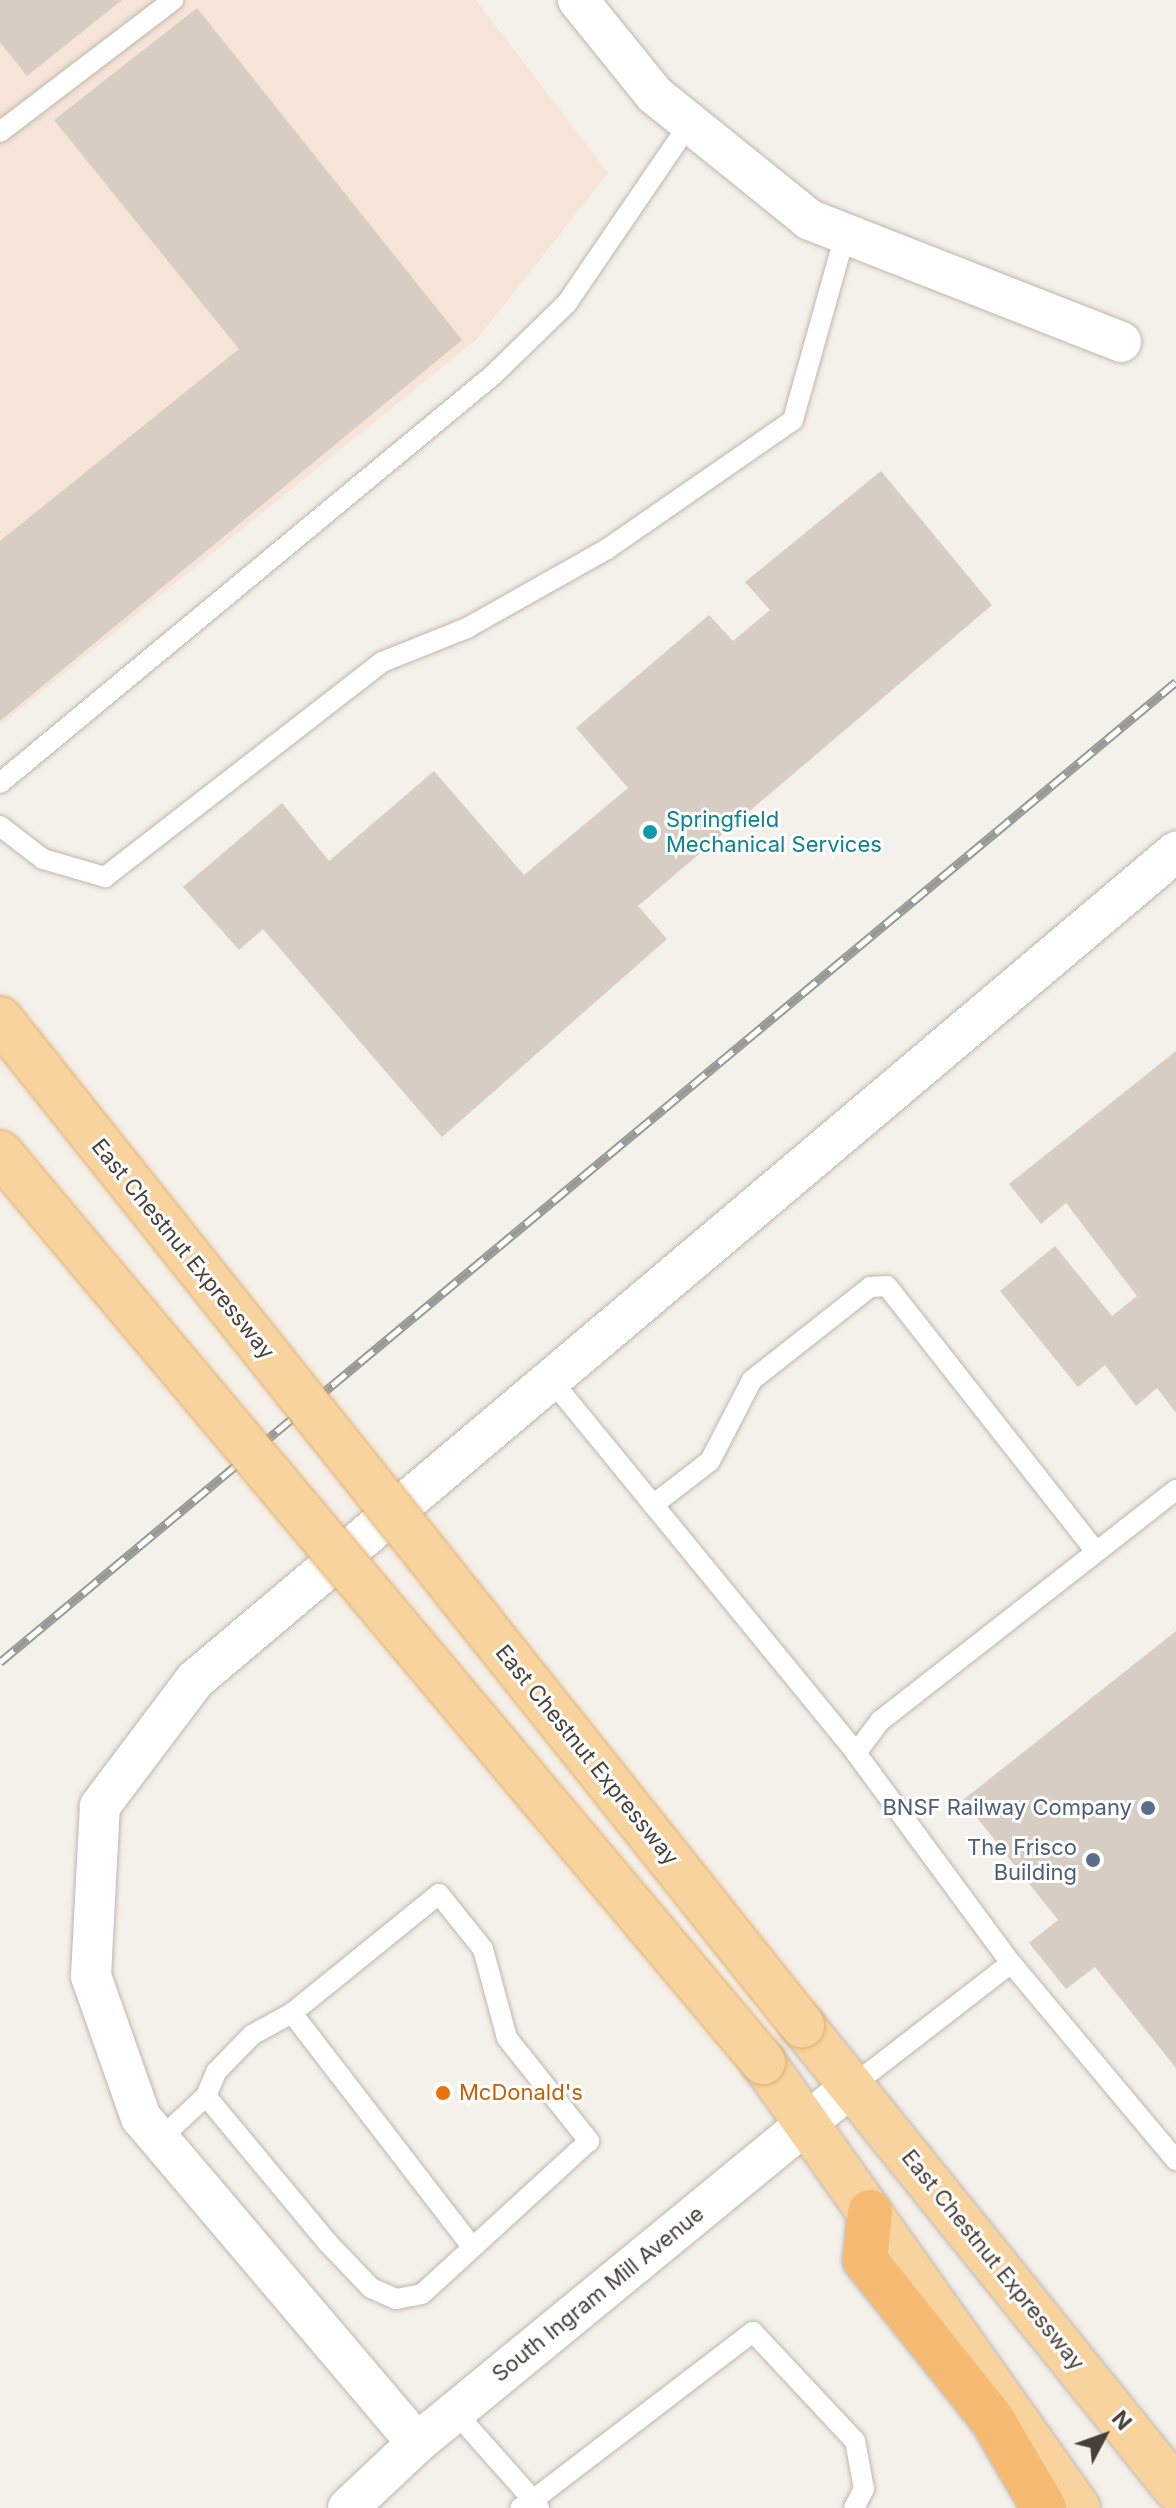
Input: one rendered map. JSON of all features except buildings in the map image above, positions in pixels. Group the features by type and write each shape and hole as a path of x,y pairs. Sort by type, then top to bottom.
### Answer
{"highway":[{"path":"870,2212 865,2260 992,2419 1044,2508"}],"main road":[{"name":"East Chestnut Expressway","path":"0,1019 1176,2489"},
{"path":"0,1153 763,2062 1078,2508"}],"street":[{"path":"578,0 655,95 810,220 1121,342"},
{"path":"417,2443 141,2118 91,1976 100,1806 195,1680 1176,852"},
{"name":"South Ingram Mill Avenue","path":"348,2508 417,2443 852,2086"}],"lane":[{"path":"0,132 173,0"},
{"path":"0,783 493,375 567,303 690,123"},
{"path":"0,826 43,859 105,877 382,662 467,628 607,549 793,420 845,235"},
{"path":"653,1505 710,1461 752,1380 870,1287 887,1286 1096,1552"},
{"path":"552,1381 856,1753 1011,1963 1176,2160"},
{"path":"856,1753 880,1721 1176,1490"},
{"path":"160,2139 206,2096 216,2072 252,2035 292,2013 439,1894 483,1949 507,2038 589,2141 470,2244 422,2294 396,2299 371,2288 206,2096"},
{"path":"852,2086 1011,1963"},
{"path":"292,2013 470,2244"},
{"path":"455,2412 531,2505 753,2332 855,2441 864,2489 854,2508"}],"shaded area":[{"path":"0,0 476,0 608,173 477,339 0,725"}],"railway":[{"path":"0,1662 1176,682"}],"place":[{"name":"Springfield Mechanical Services","path":"650,832"},
{"name":"BNSF Railway Company","path":"1148,1808"},
{"name":"The Frisco Building","path":"1093,1860"},
{"name":"McDonald's","path":"443,2093"}]}
